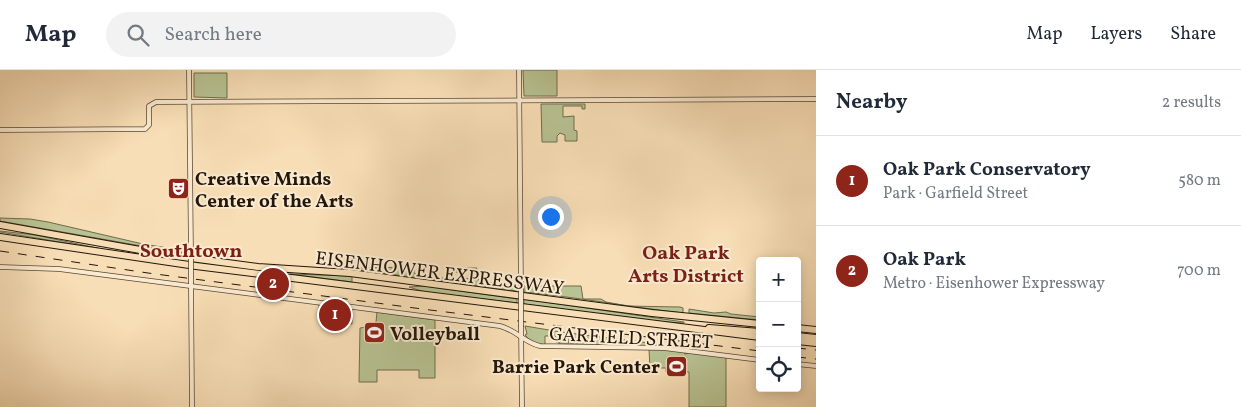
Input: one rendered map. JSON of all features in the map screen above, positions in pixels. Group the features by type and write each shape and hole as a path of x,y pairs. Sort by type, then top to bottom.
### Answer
{"highway":[{"name":"EISENHOWER EXPRESSWAY","path":"0,226 168,256 222,263 275,269 350,273 756,324"},
{"name":"EISENHOWER EXPRESSWAY","path":"0,237 196,266 756,337"},
{"path":"712,319 756,329"},
{"path":"671,327 689,326 756,330"},
{"path":"801,328 816,330"},
{"path":"801,334 816,336"},
{"path":"801,341 816,343"}],"street":[{"path":"190,70 192,407"},
{"path":"519,70 522,407"},
{"path":"0,130 143,129 148,127 149,106 156,102 816,99"},
{"name":"GARFIELD STREET","path":"0,267 45,267 500,326 540,346 664,348 756,360"},
{"path":"801,364 816,366"}],"green space":[{"path":"523,70 557,70 557,96 524,96"},
{"path":"194,73 227,73 227,98 194,97"},
{"path":"541,104 585,104 585,109 582,109 582,106 563,106 563,117 574,116 574,130 577,131 577,141 565,141 565,135 560,133 557,136 557,142 542,142"},
{"path":"0,218 48,222 143,244 186,251 187,254 0,221"},
{"path":"0,232 35,235 102,249"},
{"path":"414,267 414,273 418,275 436,275 437,278 448,278 458,281 461,274 454,271 455,268 477,268 475,273 473,271 466,271 464,278 472,279 475,276 477,279 502,286 517,286 517,291 359,270 360,268"},
{"path":"290,274 352,276 352,282 345,281"},
{"path":"425,286 517,299 517,303 425,292 409,287"},
{"path":"524,286 581,286 583,299 601,299 618,304 524,292"},
{"path":"524,299 684,323 649,321 524,304"},
{"path":"319,305 352,310 352,324 319,320"},
{"path":"630,306 680,307 683,308 683,313 663,311"},
{"path":"689,309 714,313 726,312 756,317 756,320 689,313"},
{"path":"377,312 435,320 435,378 419,378 419,370 377,370 377,382 359,382 360,328 372,326 376,322"},
{"path":"525,326 681,347 571,344 570,342 576,342 575,337 568,338 569,344 559,344 559,342 556,342 555,336 545,336 545,345 534,342 527,337 525,335 527,334"},
{"path":"649,349 664,349 684,352 685,354 726,357 726,407 689,407 689,372 666,372 666,368 650,368"}],"water":[{"path":"394,331 423,335 418,342 415,336 413,341 393,339"}],"railway":[{"path":"0,251 148,273 756,351"},
{"path":"801,348 816,350"},
{"path":"801,357 816,359"}],"place":[{"name":"Creative Minds Center of the Arts","path":"179,189"},
{"name":"Oak Park","path":"273,284"},
{"name":"Oak Park Conservatory","path":"335,315"},
{"name":"Volleyball","path":"374,333"},
{"name":"Barrie Park Center","path":"676,366"}],"district":[{"name":"Southtown","path":"191,250"},
{"name":"Oak Park Arts District","path":"686,264"}]}
